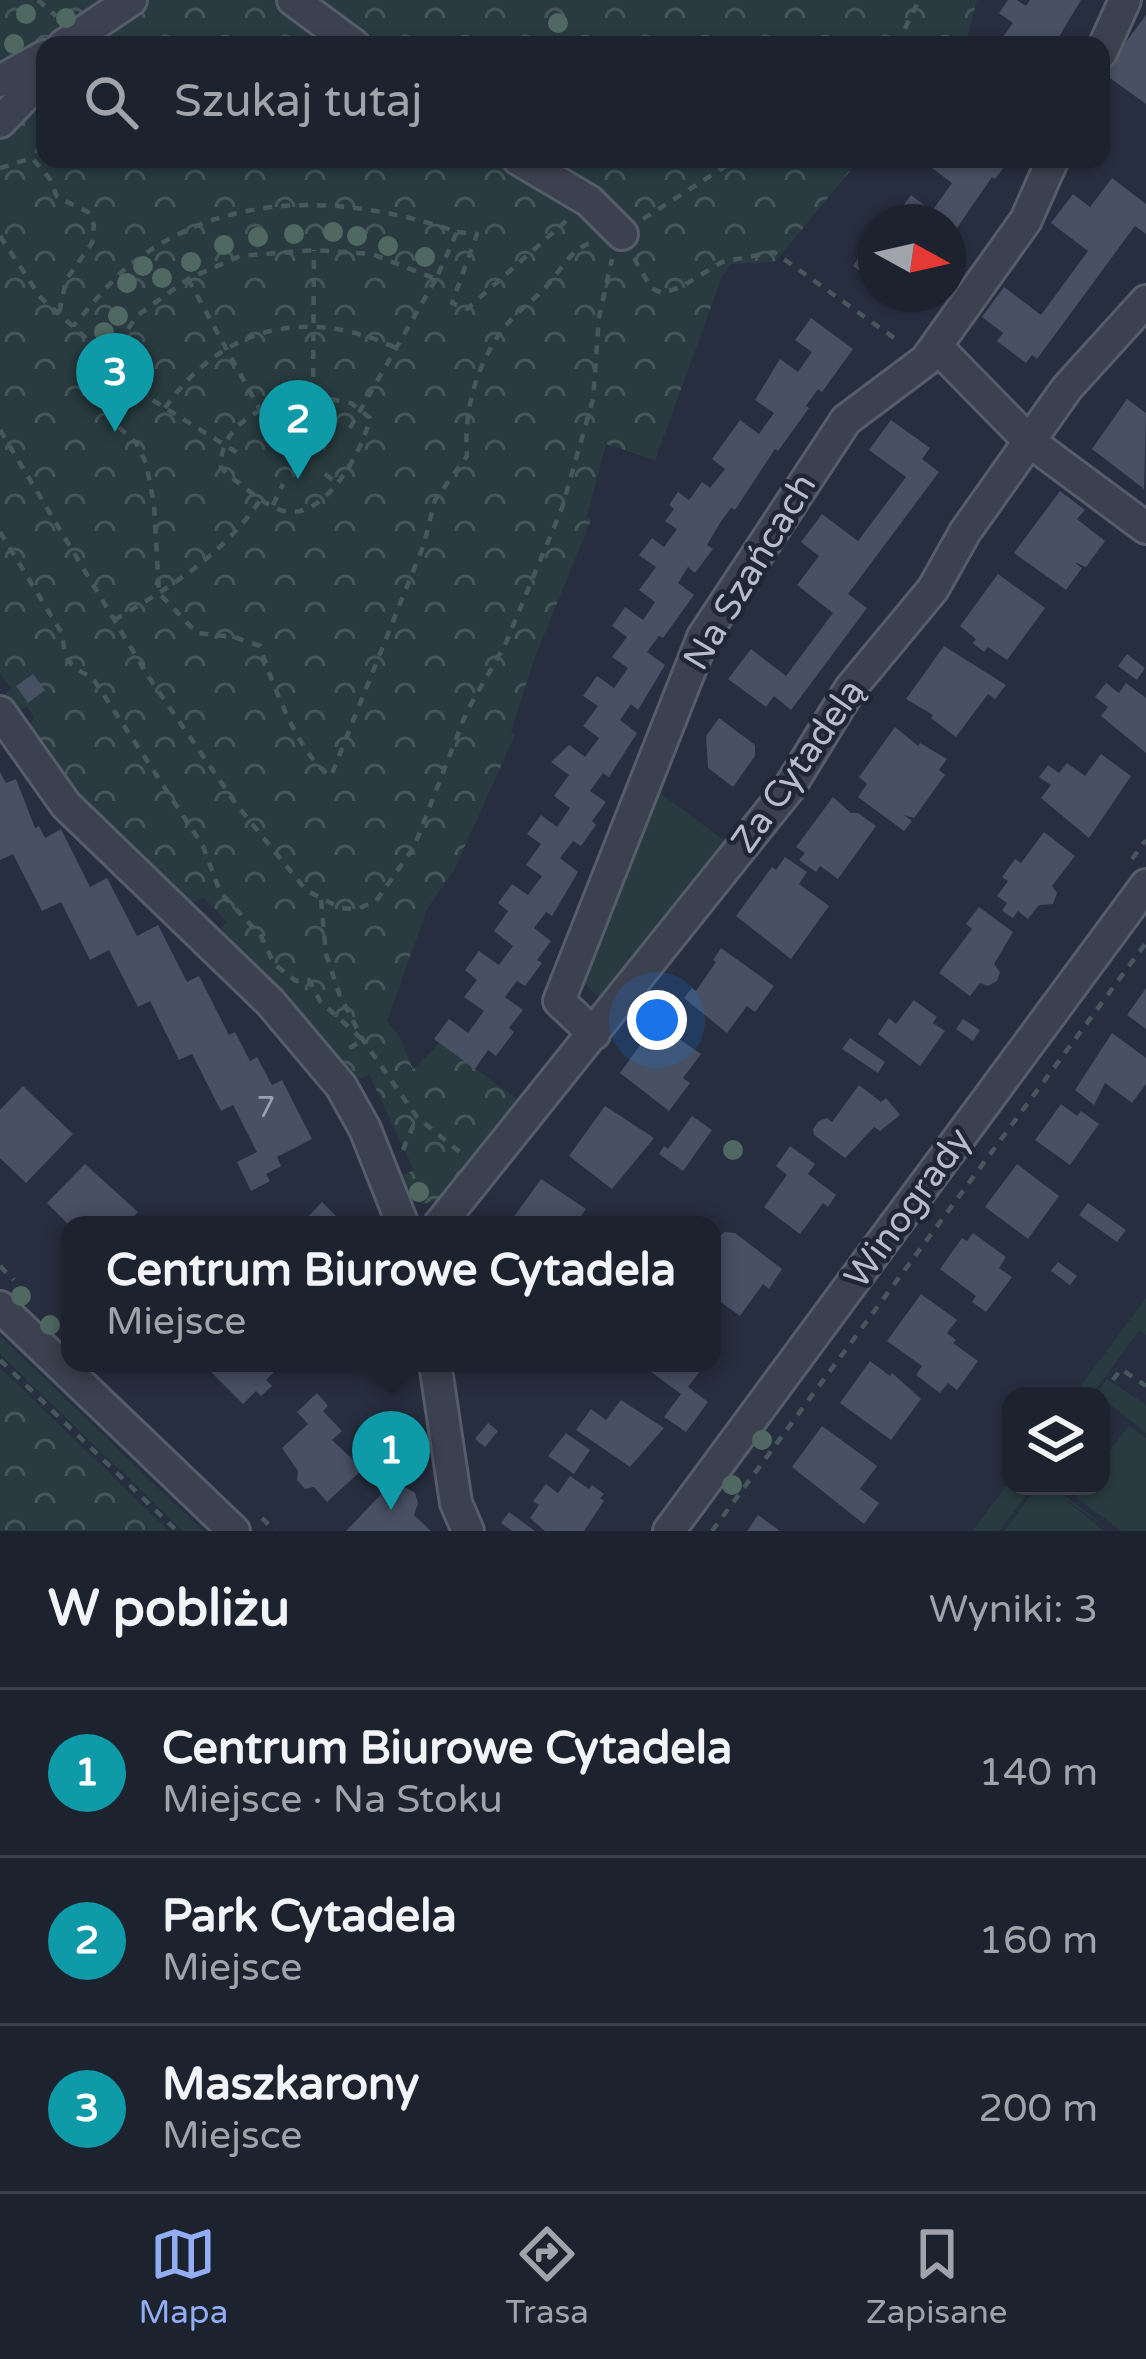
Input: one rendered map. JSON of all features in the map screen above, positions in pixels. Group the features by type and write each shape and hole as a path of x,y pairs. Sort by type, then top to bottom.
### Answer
{"street":[{"path":"77,36 131,0"},
{"path":"293,0 342,36"},
{"path":"1109,36 1125,0"},
{"path":"0,81 36,61"},
{"path":"0,122 36,84"},
{"path":"533,168 589,201 625,243"},
{"name":"Na Szańcach","path":"594,1034 559,1001 703,637 846,420 931,353 1026,220 1049,168"},
{"name":"Za Cytadelą","path":"445,1216 789,788 850,689 933,589 965,532 1066,388 1146,301"},
{"path":"931,353 1029,441 1146,528"},
{"path":"0,712 66,805 270,1002 341,1086 365,1129 399,1215 440,1216"},
{"name":"Winogrady","path":"669,1531 1146,885"},
{"path":"0,1306 61,1365"},
{"path":"69,1372 234,1531"},
{"path":"436,1372 455,1503 468,1531"}],"path":[{"path":"901,36 919,0"},
{"path":"0,168 32,158 36,163"},
{"path":"41,168 57,196 88,212 94,225 92,243 66,280 59,314"},
{"path":"700,179 720,168"},
{"path":"73,326 125,268 154,247 206,221 256,206 338,205 477,234 452,303 466,309 589,201"},
{"path":"350,428 458,232"},
{"path":"0,236 41,298 107,357"},
{"path":"436,279 372,254 314,250 240,256 188,278 138,315 90,387 109,418 136,443 151,479 160,593 197,633 260,646 270,677 305,746 319,769 331,776 424,544 435,500 467,455 465,434 478,370 508,323 579,247 625,243 654,292 662,293 682,287 722,262 774,252 931,353"},
{"path":"313,396 314,250"},
{"path":"188,278 260,410"},
{"path":"0,430 114,620 236,804 306,890 340,908 357,909 376,901 414,847 467,711 505,645 562,508 593,399 599,317"},
{"path":"166,408 198,369 226,349 260,334 314,326 357,332 396,348"},
{"path":"101,368 244,457"},
{"path":"313,396 362,407 370,418 367,433 338,484 311,509 284,511 221,467 224,445 260,410 291,398 313,396"},
{"path":"325,474 338,484"},
{"path":"273,505 283,484"},
{"path":"114,620 226,544 262,499"},
{"path":"0,532 63,635 63,653 74,670 92,677 202,846 220,892 261,936 274,964 296,981 309,980 320,1000 363,1040"},
{"path":"321,900 326,953 363,1040 417,1117 484,1172"},
{"path":"712,1531 1146,943"},
{"path":"0,1360 177,1531"},
{"path":"1113,1380 1120,1369 1146,1386"}],"green space":[{"path":"0,0 977,0 967,36 36,36 36,168 853,168 775,262 731,264 723,274 655,460 606,444 587,516 591,520 535,657 511,731 515,735 454,870 427,909 387,1021 413,1069 440,1043 525,1105 440,1200 423,1204 409,1200 394,1179 414,1170 369,1074 350,1084 214,935 227,922 203,897 187,907 90,818 28,730 34,717 27,707 17,711 0,698 12,689 0,674"},
{"path":"655,789 729,844 609,998 600,999 580,979"},
{"path":"1146,1298 1146,1335 1139,1331 1098,1387 1080,1387"},
{"path":"0,1336 203,1531 183,1531 0,1354"},
{"path":"0,1368 169,1531 0,1531"},
{"path":"1107,1379 1146,1405 1146,1433 1110,1404 1110,1387 1101,1387"},
{"path":"1129,1425 1146,1438 1146,1531 1121,1531 1076,1497 1110,1495 1110,1451"},
{"path":"1002,1492 1026,1495 999,1531 972,1531"},
{"path":"1031,1495 1064,1495 1111,1531 1062,1497 1104,1531 1004,1531"}],"building":[{"path":"1008,0 1026,6 1030,0 1081,0 1059,36 1004,36 1013,23 999,13"},
{"path":"1146,15 1146,104 1110,78 1110,64"},
{"path":"932,168 1003,168 966,215 966,204 937,204 952,183"},
{"path":"1112,178 1146,204 1146,234 1135,226 1037,359 1032,355 1026,363 997,341 1003,333 982,317 1004,287 1041,315 1088,251 1051,223 1073,194 1090,207"},
{"path":"811,318 853,349 822,392 818,389 735,510 731,508 720,523 707,545 713,549 695,573 688,567 678,583 694,595 647,652 665,665 638,710 631,704 620,720 637,733 609,777 603,773 590,791 606,802 592,821 596,825 581,846 573,841 560,858 578,872 552,916 546,912 534,928 551,941 537,960 542,963 525,986 517,981 505,997 523,1010 509,1028 514,1032 496,1056 488,1050 475,1069 434,1039 449,1019 468,1033 484,1011 464,997 477,980 465,970 479,951 499,965 513,946 494,931 508,911 498,903 512,884 528,895 542,876 526,865 541,844 527,834 541,815 557,827 570,808 554,796 569,775 551,762 569,745 585,757 599,738 583,726 598,706 583,696 597,676 614,688 628,668 612,657 627,637 612,626 625,607 643,620 655,602 639,590 656,567 639,555 652,538 664,547 677,529 665,521 678,492 689,500 702,482 710,488 725,469 712,459 740,420 759,434 774,413 755,400 780,359 798,372 812,352 795,340"},
{"path":"1127,399 1146,413 1144,489 1092,449"},
{"path":"891,420 930,448 922,459 939,472 848,594 867,608 791,710 774,696 766,707 728,679 751,649 786,676 833,613 797,585 819,556 801,542 822,514 858,541 906,477 869,450"},
{"path":"1060,491 1085,510 1077,519 1105,541 1086,567 1074,562 1082,568 1066,590 1014,553"},
{"path":"998,574 1045,608 1007,660 988,647 984,652 960,626"},
{"path":"944,646 1006,685 995,699 988,694 956,737 906,699"},
{"path":"1127,654 1145,668 1137,680 1118,666"},
{"path":"33,674 45,690 28,703 16,686"},
{"path":"1106,683 1119,693 1126,683 1146,698 1146,753 1101,716 1108,707 1095,697"},
{"path":"719,718 755,745 755,756 733,787 708,768 706,736"},
{"path":"895,727 918,746 947,759 939,770 945,775 914,818 904,815 912,821 904,831 858,797 867,784 859,777"},
{"path":"1101,754 1131,776 1089,838 1041,798 1051,785 1039,777 1048,765 1059,773 1067,763 1085,776"},
{"path":"0,772 6,783 16,779 35,828 39,826 45,838 61,829 90,887 107,878 137,936 158,925 187,982 199,976 229,1035 235,1032 250,1061 257,1057 272,1085 282,1080 312,1139 277,1157 281,1166 266,1174 270,1181 251,1191 237,1162 257,1152 233,1105 221,1111 192,1054 179,1060 150,1001 138,1007 109,950 90,960 61,902 42,911 13,854 0,860"},
{"path":"833,797 876,826 838,879 820,866 816,872 799,860 805,853 796,847"},
{"path":"1044,832 1075,856 1052,886 1057,893 1053,904 1039,905 1028,919 1018,911 1013,918 1002,911 1007,903 997,896 1008,881 1002,877 1015,859 1021,863"},
{"path":"785,857 807,872 799,884 829,906 791,959 736,916 772,867 776,870"},
{"path":"979,907 1013,932 994,964 1000,972 997,981 988,986 980,983 970,996 939,973 972,929 966,924"},
{"path":"721,948 774,986 755,1012 747,1006 727,1033 684,998 692,988 696,991"},
{"path":"1146,988 1146,1029 1127,1015"},
{"path":"914,1000 937,1017 933,1023 945,1031 920,1066 878,1034 889,1018 896,1024"},
{"path":"963,1019 980,1030 973,1041 956,1029"},
{"path":"656,1023 701,1054 683,1078 690,1083 669,1111 620,1073"},
{"path":"1112,1033 1146,1058 1146,1084 1132,1103 1105,1083 1094,1105 1075,1090"},
{"path":"850,1038 885,1062 878,1073 842,1049"},
{"path":"859,1085 881,1102 886,1098 900,1115 880,1131 874,1127 845,1158 814,1135 813,1129 827,1118 832,1122"},
{"path":"23,1086 73,1134 26,1183 0,1158 0,1110"},
{"path":"1061,1104 1099,1124 1070,1165 1035,1140"},
{"path":"605,1106 654,1138 612,1189 569,1156"},
{"path":"692,1116 712,1130 683,1171 659,1154"},
{"path":"790,1146 815,1164 808,1174 836,1195 828,1207 823,1203 800,1234 764,1207 787,1175 776,1166"},
{"path":"85,1164 138,1212 134,1216 61,1217 47,1203"},
{"path":"1017,1164 1059,1196 1028,1239 985,1207"},
{"path":"541,1179 586,1209 581,1216 514,1216"},
{"path":"322,1202 336,1216 309,1216"},
{"path":"1088,1203 1126,1230 1117,1242 1079,1215"},
{"path":"735,1233 782,1269 769,1289 763,1284 740,1316 721,1302 721,1236"},
{"path":"973,1233 1006,1257 999,1268 1012,1277 986,1312 972,1302 976,1296 940,1269 962,1238 967,1241"},
{"path":"1058,1262 1077,1276 1070,1285 1051,1271"},
{"path":"921,1294 957,1320 947,1333 978,1361 957,1390 948,1383 940,1393 916,1375 922,1366 887,1341"},
{"path":"870,1361 921,1399 891,1440 840,1403"},
{"path":"211,1372 274,1372 266,1380 272,1386 261,1396 256,1391 243,1404"},
{"path":"651,1372 699,1372 688,1387 708,1402 686,1432 664,1417 681,1394"},
{"path":"317,1393 328,1406 323,1411 342,1431 332,1440 363,1469 327,1502 314,1487 305,1489 297,1480 298,1471 282,1448 308,1424 297,1412"},
{"path":"621,1400 664,1428 630,1467 576,1430 591,1409 606,1420"},
{"path":"488,1423 498,1431 485,1447 475,1439"},
{"path":"822,1426 877,1466 860,1489 879,1503 864,1524 792,1467"},
{"path":"566,1433 590,1450 574,1474 548,1456"},
{"path":"570,1476 589,1489 592,1485 604,1494 600,1498 604,1501 584,1531 545,1531 530,1518 539,1505 533,1501 546,1484 558,1493"},
{"path":"403,1486 415,1493 414,1515 431,1531 346,1531 386,1489"},
{"path":"509,1512 535,1531 512,1531 501,1523"},
{"path":"758,1515 780,1531 747,1531"}],"place":[{"name":"Maszkarony","path":"115,432"},
{"name":"Park Cytadela","path":"298,479"},
{"name":"Centrum Biurowe Cytadela","path":"391,1510"}]}
